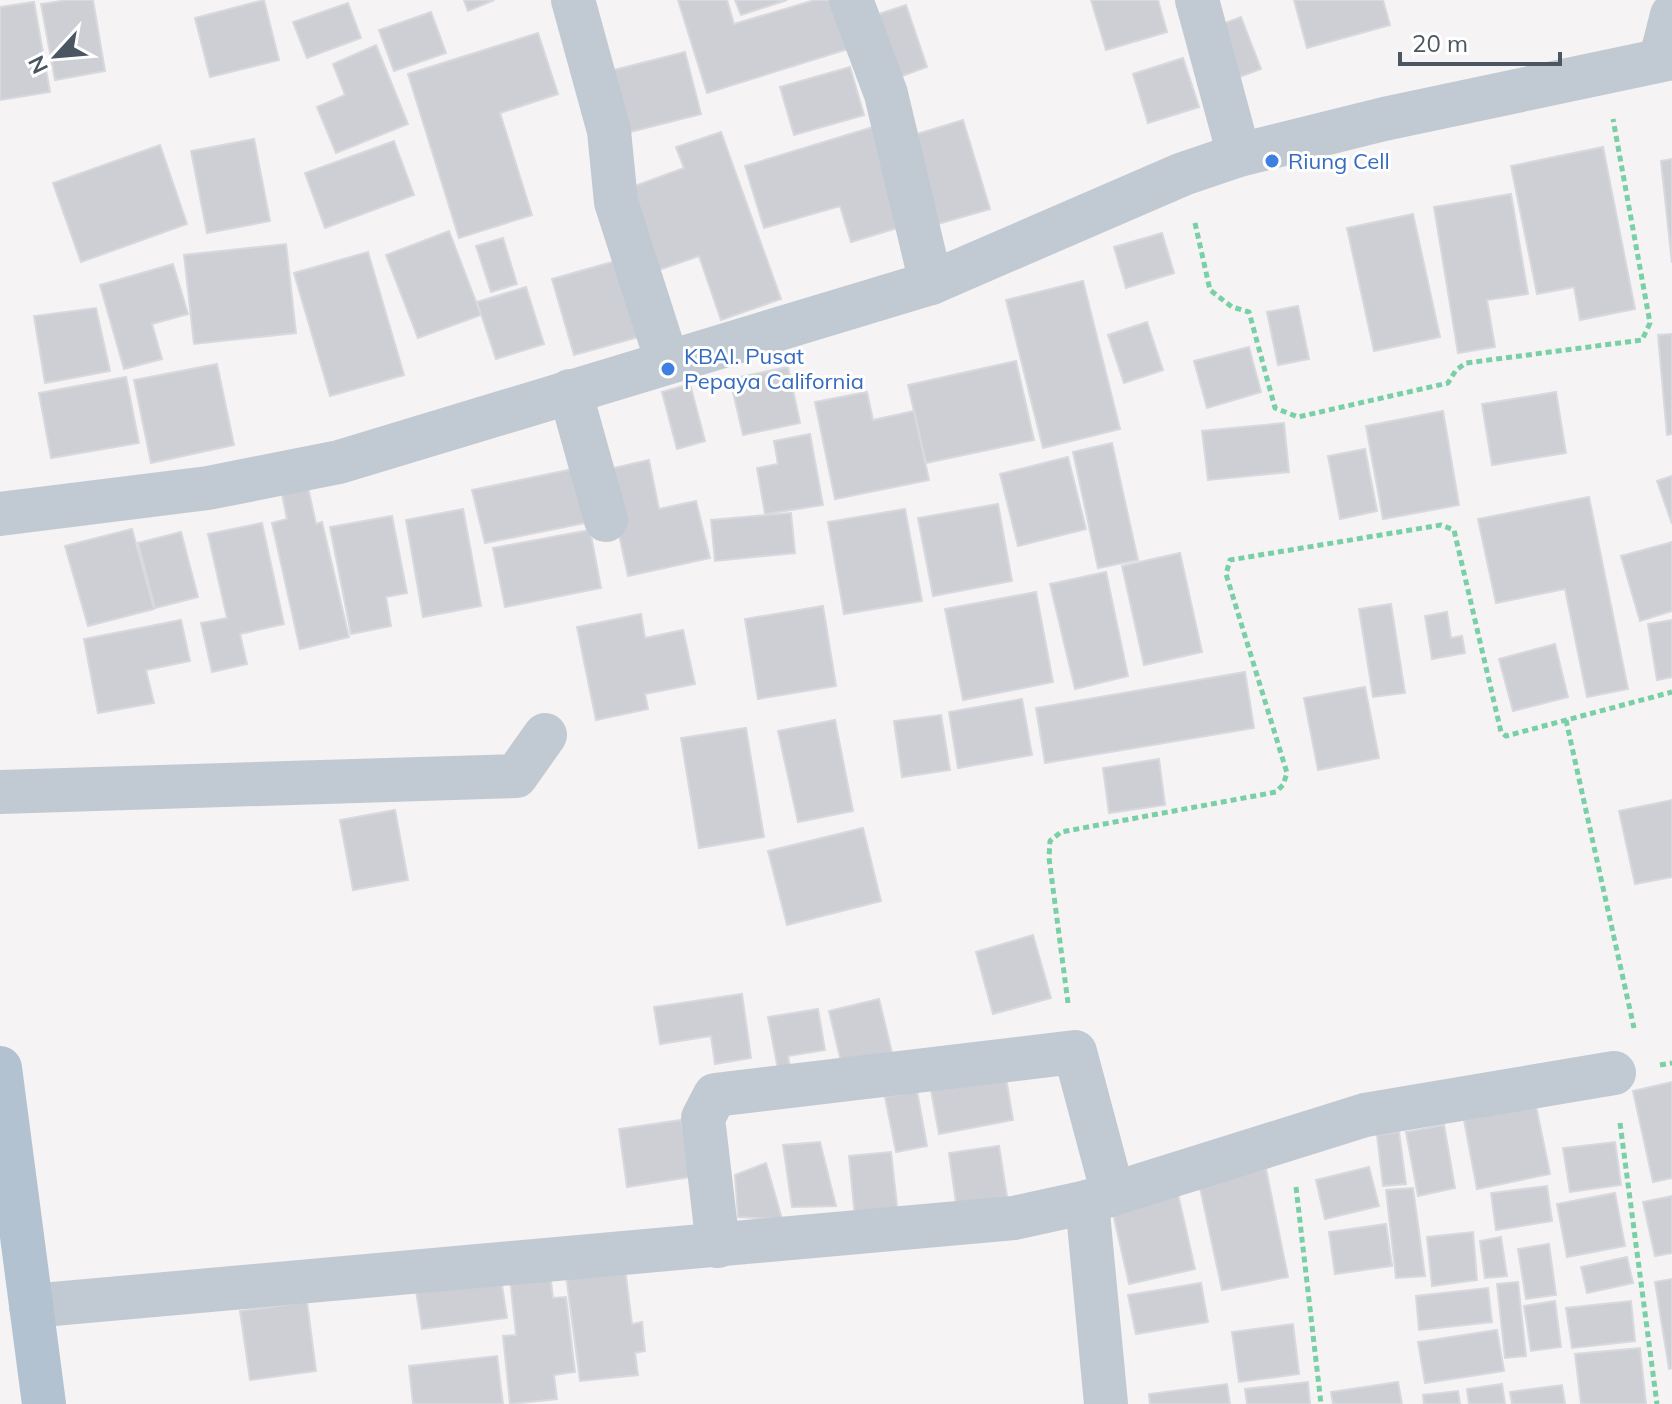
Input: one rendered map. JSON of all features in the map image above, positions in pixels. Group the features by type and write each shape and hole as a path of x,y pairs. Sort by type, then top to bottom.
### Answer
{"main road":[{"path":"0,1068 44,1404"}],"street":[{"path":"573,0 609,131 616,202 667,361"},
{"path":"851,0 886,94 931,283"},
{"path":"1197,0 1239,155"},
{"path":"0,514 208,488 339,462 931,283 1183,174 1239,155 1384,119 1667,58 1672,15"},
{"path":"570,391 606,520"},
{"path":"0,792 516,776 545,735"},
{"path":"718,1246 703,1118 715,1095 1075,1052 1100,1198 1106,1404"},
{"path":"31,1306 1014,1218 1100,1198 1365,1115 1625,1055"}],"path":[{"path":"1183,174 1210,290 1232,307 1249,312 1275,408 1298,417 1448,383 1456,370 1466,363 1642,340 1650,323 1604,71"},
{"path":"1075,1052 1049,858 1050,841 1061,832 1276,792 1283,785 1287,773 1226,574 1230,560 1441,525 1454,530 1501,732 1506,736 1672,692"},
{"path":"1566,720 1625,1055 1657,1404"},
{"path":"1290,1138 1321,1404"}],"building":[{"path":"93,0 105,71 55,80 41,4"},
{"path":"264,0 279,60 210,77 195,18"},
{"path":"464,0 494,0 468,11"},
{"path":"678,0 727,0 734,24 815,0 836,0 851,48 707,93"},
{"path":"735,0 787,0 741,15"},
{"path":"1091,0 1158,0 1167,32 1106,50"},
{"path":"1294,0 1383,0 1390,25 1307,48"},
{"path":"34,2 50,92 0,100 0,7"},
{"path":"348,3 361,38 307,58 293,22"},
{"path":"906,5 927,67 886,82 864,19"},
{"path":"431,12 446,53 394,71 379,30"},
{"path":"1241,17 1261,69 1229,81 1209,29"},
{"path":"538,33 558,94 500,113 532,215 459,238 408,74"},
{"path":"376,45 408,124 336,153 317,107 345,95 333,64"},
{"path":"685,52 701,114 626,133 610,71"},
{"path":"1183,58 1199,107 1148,123 1133,74"},
{"path":"850,67 864,115 794,135 780,87"},
{"path":"963,120 990,209 927,227 901,139"},
{"path":"873,127 904,226 851,242 840,206 764,228 745,166"},
{"path":"721,132 781,299 721,320 699,256 650,273 621,191 684,168 676,147"},
{"path":"254,139 270,221 207,233 191,151"},
{"path":"394,141 414,195 325,228 305,173"},
{"path":"160,145 187,224 81,262 53,183"},
{"path":"1603,147 1635,309 1580,320 1574,287 1537,294 1511,166"},
{"path":"1672,159 1672,263 1661,161"},
{"path":"1511,194 1528,294 1487,300 1495,347 1458,353 1434,207"},
{"path":"1413,214 1440,337 1374,351 1347,228"},
{"path":"449,231 481,315 418,338 386,255"},
{"path":"1162,233 1174,273 1126,288 1114,247"},
{"path":"503,238 517,284 491,292 476,246"},
{"path":"286,244 296,333 194,344 184,255"},
{"path":"368,252 404,375 330,396 294,273"},
{"path":"619,260 642,336 574,355 552,279"},
{"path":"173,264 188,314 152,324 162,359 124,369 100,285"},
{"path":"1083,281 1120,429 1043,448 1006,300"},
{"path":"526,287 544,344 496,359 477,302"},
{"path":"1298,306 1309,359 1278,365 1267,312"},
{"path":"96,308 110,371 45,383 34,316"},
{"path":"1147,322 1163,370 1124,383 1108,335"},
{"path":"1672,334 1672,434 1667,435 1658,335"},
{"path":"1249,347 1261,392 1207,408 1194,361"},
{"path":"1016,361 1034,440 926,463 908,385"},
{"path":"217,364 234,445 151,463 134,380"},
{"path":"788,367 800,423 743,435 730,379"},
{"path":"126,377 139,443 51,458 39,393"},
{"path":"690,384 705,441 677,449 662,392"},
{"path":"867,392 873,420 914,411 929,480 835,499 815,402"},
{"path":"1556,392 1566,453 1492,465 1482,404"},
{"path":"1443,411 1459,505 1383,519 1366,426"},
{"path":"1284,423 1289,472 1208,480 1202,431"},
{"path":"810,434 823,505 765,514 757,468 778,464 774,441"},
{"path":"1112,443 1138,560 1098,568 1073,452"},
{"path":"1365,449 1377,511 1340,519 1328,456"},
{"path":"1068,457 1086,529 1018,546 1000,474"},
{"path":"649,460 659,509 696,501 710,558 628,576 605,470"},
{"path":"578,468 590,522 485,543 472,490"},
{"path":"1672,476 1672,524 1657,481"},
{"path":"307,483 316,524 322,522 349,637 300,649 272,523 287,519 281,489"},
{"path":"1589,497 1628,689 1587,697 1565,589 1496,603 1478,519"},
{"path":"998,504 1012,581 933,596 918,518"},
{"path":"463,509 481,606 423,617 406,520"},
{"path":"905,509 922,601 844,614 828,522"},
{"path":"791,513 795,553 715,561 711,520"},
{"path":"392,516 407,593 386,597 391,626 351,634 330,527"},
{"path":"262,523 284,624 240,634 247,664 212,672 201,623 227,618 208,534"},
{"path":"132,529 154,609 88,626 65,546"},
{"path":"590,530 601,588 505,607 493,548"},
{"path":"181,532 198,597 155,608 138,543"},
{"path":"1672,542 1672,611 1640,621 1621,556"},
{"path":"1180,553 1202,652 1144,665 1122,566"},
{"path":"1106,572 1128,676 1075,689 1050,584"},
{"path":"1036,592 1053,682 963,700 945,609"},
{"path":"1391,604 1405,693 1373,697 1359,609"},
{"path":"823,606 836,686 758,699 745,619"},
{"path":"1447,612 1451,638 1462,636 1465,653 1432,659 1425,616"},
{"path":"641,614 645,638 683,630 695,684 645,694 648,709 596,720 577,627"},
{"path":"181,620 190,661 146,670 154,703 98,713 84,639"},
{"path":"1672,620 1672,677 1657,680 1648,624"},
{"path":"1555,644 1568,697 1513,711 1499,659"},
{"path":"1245,672 1254,728 1045,763 1036,708"},
{"path":"1365,687 1379,758 1318,770 1304,698"},
{"path":"1022,699 1032,755 958,768 949,712"},
{"path":"941,715 950,770 902,777 894,721"},
{"path":"835,720 853,811 798,822 778,731"},
{"path":"746,728 764,837 699,848 681,738"},
{"path":"1159,759 1165,805 1109,813 1103,768"},
{"path":"1672,800 1672,877 1635,884 1619,811"},
{"path":"395,810 408,880 353,890 340,820"},
{"path":"863,828 881,901 787,925 768,851"},
{"path":"1033,935 1051,998 993,1014 976,952"},
{"path":"742,994 751,1058 715,1064 711,1036 660,1044 654,1007"},
{"path":"879,999 894,1061 844,1074 829,1011"},
{"path":"818,1009 825,1050 788,1056 792,1078 780,1080 768,1017"},
{"path":"1005,1072 1013,1120 939,1134 930,1085"},
{"path":"1672,1082 1672,1178 1653,1182 1633,1091"},
{"path":"917,1091 927,1146 896,1152 885,1097"},
{"path":"1536,1106 1550,1174 1477,1189 1464,1120"},
{"path":"681,1120 691,1177 627,1187 619,1129"},
{"path":"1444,1125 1455,1188 1418,1196 1406,1132"},
{"path":"1399,1132 1406,1184 1383,1186 1377,1135"},
{"path":"820,1142 836,1206 792,1207 783,1145"},
{"path":"1615,1142 1621,1185 1570,1192 1563,1148"},
{"path":"999,1146 1008,1203 957,1210 949,1153"},
{"path":"891,1152 898,1214 855,1218 849,1156"},
{"path":"766,1163 782,1219 738,1217 735,1175"},
{"path":"1369,1167 1379,1206 1325,1219 1316,1180"},
{"path":"1266,1169 1288,1277 1222,1290 1199,1183"},
{"path":"1547,1186 1552,1221 1496,1230 1491,1193"},
{"path":"1413,1188 1425,1276 1396,1278 1386,1190"},
{"path":"1615,1193 1625,1246 1567,1257 1557,1204"},
{"path":"1178,1194 1195,1269 1129,1284 1112,1209"},
{"path":"1672,1196 1672,1253 1655,1256 1643,1202"},
{"path":"1386,1224 1392,1266 1335,1274 1329,1232"},
{"path":"1473,1232 1477,1280 1432,1286 1427,1237"},
{"path":"1501,1237 1507,1276 1485,1278 1480,1241"},
{"path":"1549,1244 1556,1295 1526,1299 1518,1249"},
{"path":"1627,1257 1633,1283 1587,1293 1581,1267"},
{"path":"499,1266 507,1318 422,1329 414,1278"},
{"path":"625,1268 632,1324 642,1322 645,1351 635,1353 638,1375 580,1381 566,1275"},
{"path":"550,1273 553,1298 566,1297 575,1372 554,1375 557,1399 510,1404 503,1336 516,1335 510,1278"},
{"path":"1672,1279 1672,1368 1669,1369 1655,1282"},
{"path":"1518,1282 1526,1356 1505,1358 1497,1284"},
{"path":"1201,1283 1208,1322 1136,1334 1128,1295"},
{"path":"1488,1288 1492,1322 1419,1330 1416,1296"},
{"path":"1555,1301 1561,1347 1531,1351 1524,1306"},
{"path":"1631,1301 1635,1341 1572,1348 1566,1308"},
{"path":"307,1302 316,1371 250,1380 240,1311"},
{"path":"1293,1324 1299,1374 1239,1382 1232,1332"},
{"path":"1497,1330 1504,1371 1425,1383 1418,1342"},
{"path":"1640,1348 1646,1404 1581,1404 1575,1354"},
{"path":"497,1356 503,1404 413,1404 409,1366"},
{"path":"1308,1382 1310,1404 1247,1404 1245,1389"},
{"path":"1398,1382 1402,1404 1333,1404 1331,1392"},
{"path":"1227,1384 1230,1404 1150,1404 1149,1394"},
{"path":"1502,1384 1505,1404 1469,1404 1467,1389"},
{"path":"1562,1385 1565,1404 1512,1404 1510,1392"},
{"path":"1458,1391 1460,1404 1424,1404 1423,1395"}],"place":[{"name":"Riung Cell","path":"1272,161"},
{"name":"KBAI. Pusat Pepaya California","path":"668,369"}]}
